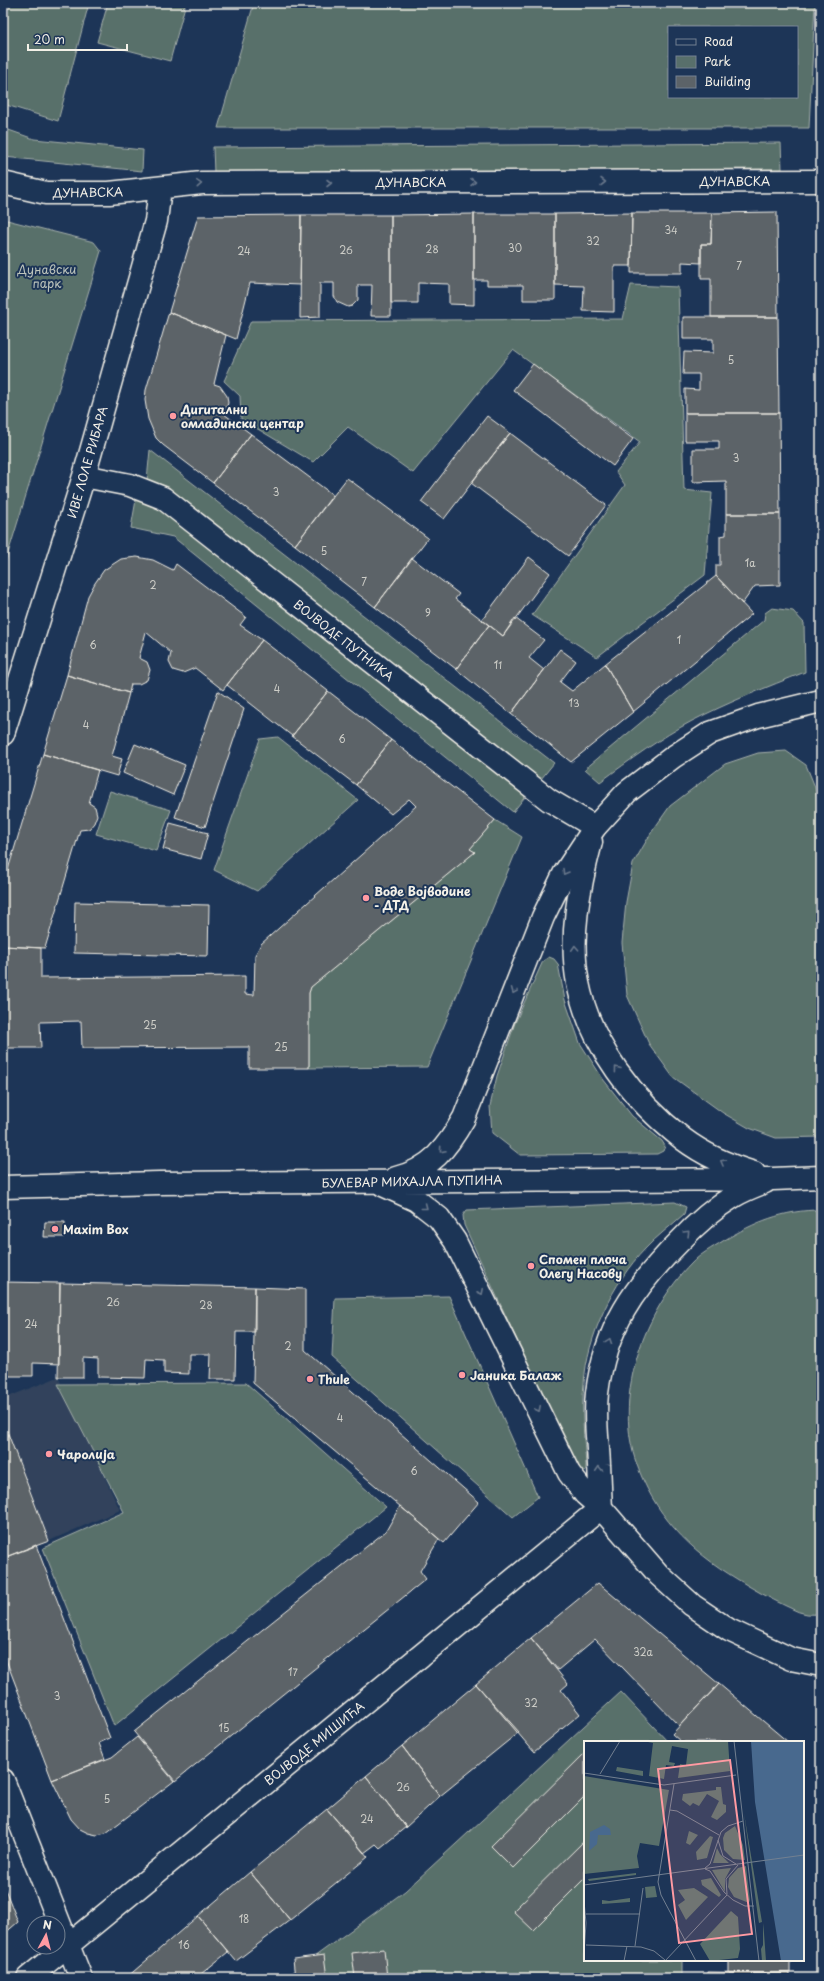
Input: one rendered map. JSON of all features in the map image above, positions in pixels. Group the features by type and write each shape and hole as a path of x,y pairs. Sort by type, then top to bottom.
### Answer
{"main road":[{"name":"ДУНАВСКА","path":"3,183 46,193 109,193 202,183 821,181"},
{"name":"ИВЕ ЛОЛЕ РИБАРА","path":"3,734 84,476 156,221 160,188"},
{"name":"ВОЈВОДЕ ПУТНИКА","path":"84,476 130,485 163,498 549,800 595,828"},
{"path":"378,1182 407,1175 426,1164 441,1153 453,1137 464,1118 543,917 564,874 595,828 627,792 673,757 710,733 758,716 821,702"},
{"path":"595,828 584,866 574,944 578,983 588,1019 611,1061 640,1100 684,1140 730,1166 773,1179"},
{"name":"БУЛЕВАР МИХАЈЛА ПУПИНА","path":"3,1187 167,1183 773,1179 821,1177"},
{"path":"601,1508 599,1464 595,1426 597,1393 603,1358 615,1324 631,1295 660,1261 697,1224 735,1195 773,1179"},
{"path":"378,1182 416,1200 439,1218 464,1257 569,1473 585,1494 601,1508 659,1575 692,1605 729,1630 791,1659 821,1665"},
{"name":"ВОЈВОДЕ МИШИЋА","path":"28,1978 601,1508"},
{"path":"3,1780 81,1978"}],"shaded area":[{"name":"Чаролија","path":"58,1377 120,1510 49,1541 3,1558 3,1399"}],"green space":[{"path":"3,3 89,3 58,121 3,104"},
{"path":"108,3 176,3 185,6 170,61 97,42"},
{"path":"254,3 815,3 809,128 218,128"},
{"path":"3,128 34,139 143,150 142,171 4,157"},
{"path":"781,143 782,169 214,173 213,147"},
{"name":"Дунавски парк","path":"3,219 94,242 101,251 3,570"},
{"path":"631,285 678,287 684,490 712,493 705,575 597,657 532,615 625,485 616,472 640,442 513,350 413,473 348,427 313,462 241,419 240,396 224,381 251,321 623,319"},
{"path":"150,450 554,763 537,784 147,480"},
{"path":"136,500 155,503 528,793 513,812 173,537 131,528"},
{"path":"772,608 793,611 804,623 805,672 734,701 692,721 657,742 600,782 585,769 764,620 765,613"},
{"path":"278,737 358,800 257,891 214,870 260,739"},
{"path":"786,751 806,765 815,787 820,808 821,1137 776,1138 749,1128 723,1113 673,1077 649,1044 627,995 622,943 626,902 633,864 651,833 670,806 725,764 758,753"},
{"path":"110,791 171,810 156,851 96,834"},
{"path":"495,820 522,837 427,1067 309,1068 309,993 311,987 475,852 470,849"},
{"path":"549,957 554,959 558,964 565,1000 580,1043 603,1079 632,1116 662,1141 665,1146 663,1151 657,1154 520,1155 492,1133 490,1106 497,1076 515,1023 543,961"},
{"path":"675,1202 686,1207 684,1214 654,1240 633,1262 612,1294 596,1329 586,1365 584,1383 583,1414 586,1471 581,1474 577,1471 464,1225 463,1215 467,1210"},
{"path":"821,1210 821,1614 805,1614 761,1593 720,1568 688,1543 675,1529 652,1497 635,1459 629,1434 628,1407 631,1381 638,1354 648,1329 660,1305 675,1283 691,1264 698,1257 735,1234 770,1218 794,1212"},
{"path":"449,1296 538,1497 513,1517 332,1357 335,1298"},
{"path":"246,1383 386,1507 114,1726 43,1548 124,1512 58,1384"},
{"path":"621,1692 667,1741 584,1741 584,1961 682,1961 682,1978 285,1978 405,1891"}],"building":[{"path":"777,212 778,317 711,317 711,279 701,279 701,244 711,244 712,213"},
{"path":"632,213 712,213 711,244 701,244 701,263 682,262 682,273 631,273"},
{"path":"632,213 631,266 614,266 614,312 583,311 584,286 555,285 555,214"},
{"path":"474,214 474,305 449,304 449,284 418,283 418,303 391,303 391,215"},
{"path":"474,214 555,214 555,300 523,300 523,285 487,285 487,280 474,280"},
{"path":"301,215 391,215 391,316 371,316 372,285 358,285 358,300 352,306 348,307 337,302 334,296 334,283 320,283 320,317 300,318"},
{"path":"301,215 300,285 250,283 236,339 169,312 198,216"},
{"path":"169,312 226,335 214,384 220,386 227,396 228,403 224,414 251,434 213,483 163,445 156,438 148,419 145,400 146,390"},
{"path":"683,317 778,317 779,413 685,413 685,389 699,390 699,374 683,374 684,352 713,353 713,339 683,339"},
{"path":"533,364 633,439 613,466 513,390"},
{"path":"685,413 779,413 780,514 726,514 726,481 693,482 693,449 719,449 719,441 685,441"},
{"path":"487,416 510,433 444,519 421,502"},
{"path":"510,433 606,505 568,556 471,483"},
{"path":"251,434 333,495 295,545 213,483"},
{"path":"347,478 428,538 375,607 295,545"},
{"path":"726,514 780,514 780,585 755,586 742,604 716,576 716,565 720,565 720,536 726,535"},
{"path":"137,557 153,560 173,570 176,564 246,617 240,625 262,640 223,690 195,668 183,673 173,670 169,662 171,653 146,632 139,658 147,662 150,670 147,680 139,684 131,684 129,693 67,675 88,596 95,583 104,570 121,559"},
{"path":"529,557 550,573 503,636 482,620"},
{"path":"412,558 459,594 455,599 489,625 456,669 375,607"},
{"path":"716,576 752,614 633,712 605,664"},
{"path":"515,618 544,640 529,658 544,670 511,714 456,669 489,625 503,636"},
{"path":"262,640 328,691 292,736 227,685"},
{"path":"560,649 576,661 560,682 572,691 605,664 633,712 571,762 511,714"},
{"path":"67,675 129,693 112,756 122,759 117,776 43,754"},
{"path":"218,691 244,709 205,827 175,817"},
{"path":"328,691 391,740 356,785 292,736"},
{"name":"Воде Војводине - ДТД","path":"391,740 495,820 470,849 475,852 311,987 309,993 309,1068 249,1068 249,1047 82,1048 81,1021 40,1022 41,1048 3,1048 3,946 41,948 41,978 245,976 245,994 254,995 255,955 261,944 416,806 409,799 391,814 356,785"},
{"path":"135,744 185,765 173,795 123,773"},
{"path":"43,754 98,770 89,803 95,807 97,815 94,823 89,829 80,830 45,948 3,946 3,886"},
{"path":"170,823 208,833 201,859 163,849"},
{"path":"75,902 209,905 208,956 74,953"},
{"name":"Maxim Box","path":"45,1222 65,1222 65,1237 44,1237"},
{"path":"3,1282 60,1283 59,1364 33,1363 33,1376 3,1376"},
{"path":"60,1283 255,1287 255,1332 236,1332 235,1379 210,1379 211,1354 189,1354 189,1374 164,1373 164,1360 146,1359 145,1378 98,1377 98,1359 83,1358 83,1377 58,1377"},
{"path":"255,1287 305,1289 305,1350 479,1502 444,1543 253,1383"},
{"path":"4,1423 49,1541 3,1558 3,1424"},
{"path":"400,1506 439,1539 420,1571 426,1579 175,1781 134,1732 386,1531"},
{"path":"36,1545 110,1738 99,1743 105,1759 52,1780 3,1652 3,1558"},
{"path":"598,1583 719,1684 679,1726 595,1639 558,1670 531,1638"},
{"path":"531,1638 568,1684 561,1690 580,1714 534,1752 476,1684"},
{"path":"476,1684 519,1732 440,1796 402,1746"},
{"path":"719,1684 787,1741 680,1741 672,1734"},
{"path":"137,1737 174,1781 106,1833 97,1835 80,1829 71,1819 52,1780 112,1757"},
{"path":"402,1746 440,1796 406,1827 366,1776"},
{"path":"584,1754 584,1797 513,1868 491,1846"},
{"path":"366,1776 406,1827 380,1848 376,1844 364,1853 327,1809"},
{"path":"327,1809 368,1857 290,1920 250,1872"},
{"path":"584,1841 584,1879 533,1930 513,1911"},
{"path":"250,1872 290,1920 236,1961 198,1916"},
{"path":"3,1884 18,1922 3,1935"},
{"path":"198,1916 228,1952 201,1974 200,1978 126,1978"},
{"path":"384,1949 387,1978 355,1978 352,1953"},
{"path":"324,1955 327,1978 295,1978 293,1959"},
{"path":"729,1961 790,1961 790,1973 729,1973"},
{"path":"708,1972 764,1973 764,1978 708,1978"},
{"path":"764,1973 790,1973 790,1978 764,1978"}],"place":[{"name":"Дигитални омладински центар","path":"173,416"},
{"name":"Воде Војводине - ДТД","path":"366,898"},
{"name":"Maxim Box","path":"55,1229"},
{"name":"Спомен плоча Олегу Насову","path":"531,1266"},
{"name":"Јаника Балаж","path":"462,1375"},
{"name":"Thule","path":"310,1379"},
{"name":"Чаролија","path":"49,1454"}]}
